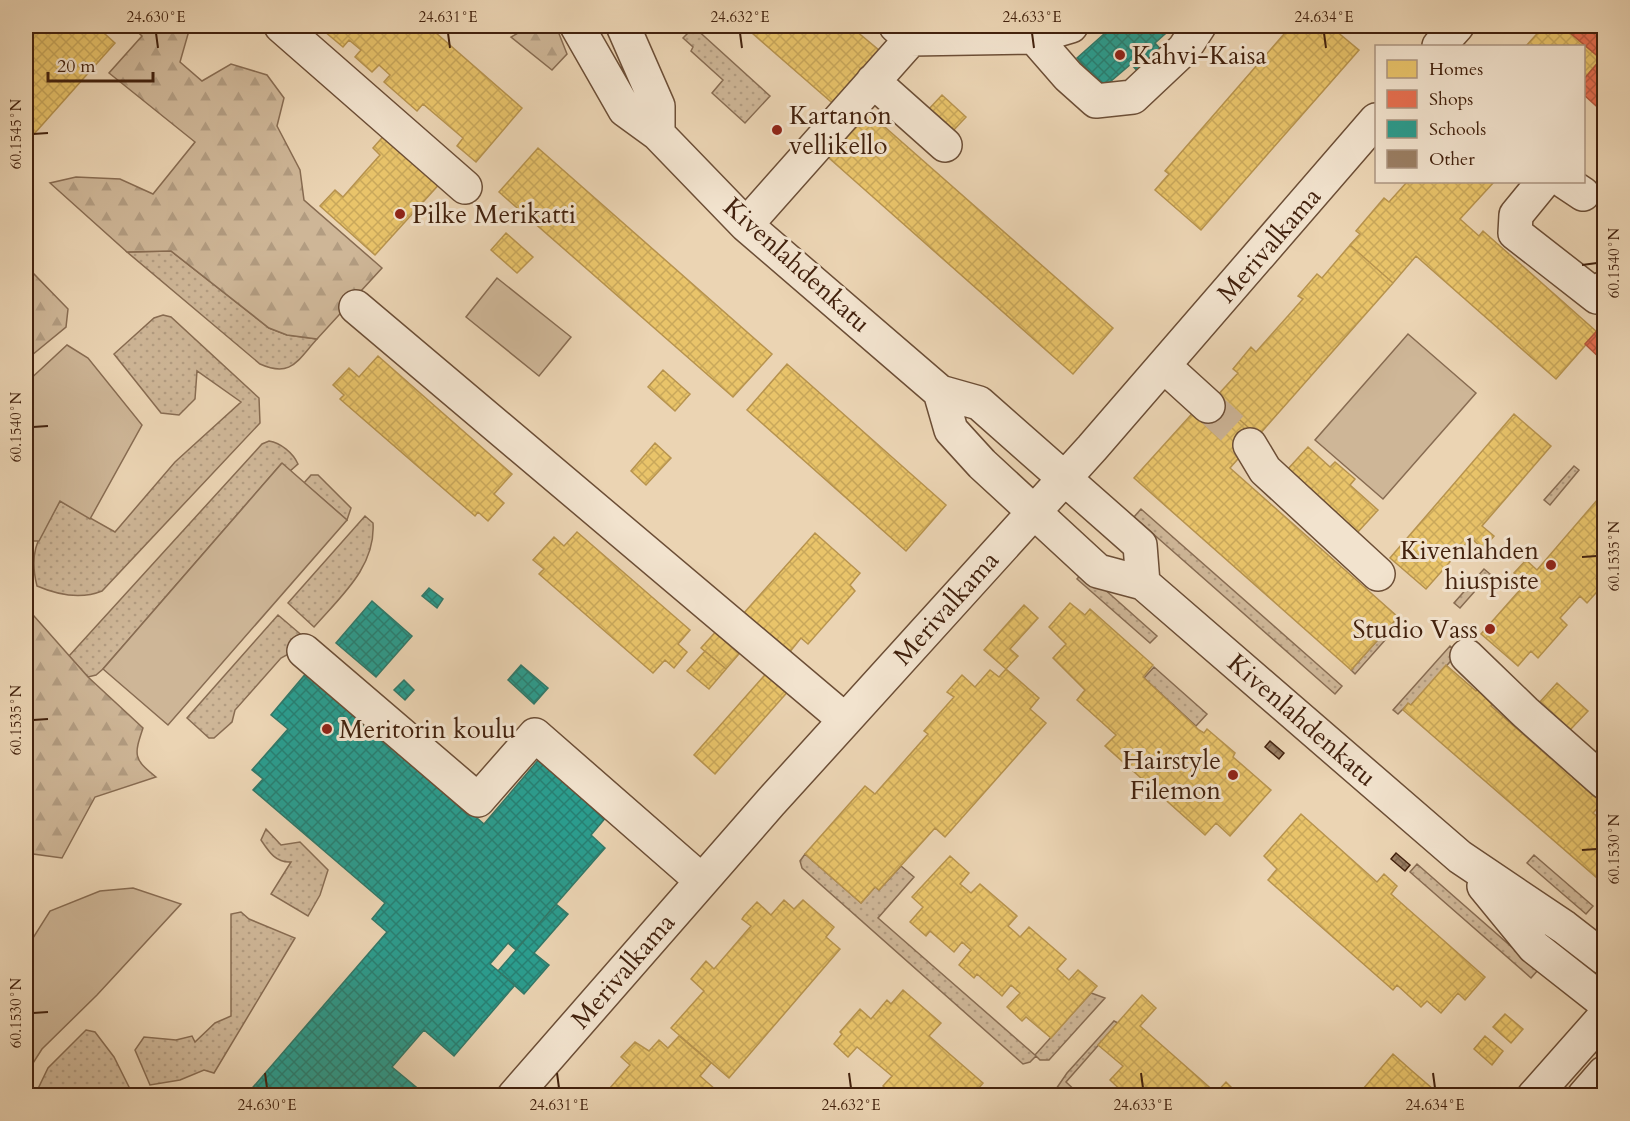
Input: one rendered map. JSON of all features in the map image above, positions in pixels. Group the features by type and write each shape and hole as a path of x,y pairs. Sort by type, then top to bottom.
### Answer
{"street":[{"path":"281,26 465,187"},
{"name":"Kivenlahdenkatu","path":"577,26 625,110 658,134 747,225 940,392 979,403 1140,545 1143,583"},
{"path":"623,26 658,106 658,134"},
{"path":"747,225 873,81 903,32 1034,37 1071,26"},
{"path":"1034,37 1068,76 1096,101 1133,97 1184,49 1199,26"},
{"path":"1440,45 1457,26"},
{"path":"873,81 945,145"},
{"name":"Merivalkama","path":"514,1095 845,720 1065,479 1375,122"},
{"path":"1543,183 1516,215 1515,234 1597,297 1605,288"},
{"path":"356,307 845,720"},
{"path":"1164,366 1208,406"},
{"name":"Kivenlahdenkatu","path":"940,392 951,430 982,464 1098,571 1143,583 1460,857 1564,927 1605,958"},
{"path":"1250,445 1265,470 1378,574"},
{"path":"304,651 478,800 535,735 702,881"},
{"path":"1467,656 1525,712 1605,782"},
{"name":"Kivenlahdenkatu","path":"1460,857 1534,947 1605,1002"},
{"path":"1534,1095 1605,1017"},
{"path":"1584,1095 1605,1073"}],"green space":[{"path":"131,26 195,26 188,34 180,62 202,81 231,64 267,75 284,98 277,126 300,170 304,200 382,268 317,339 287,335 269,328 171,251 127,252 50,183 76,177 120,179 153,194 195,142 109,73 142,36"},
{"path":"530,26 556,26 567,54 552,70 511,37"},
{"path":"694,27 770,96 745,123 712,93 723,80 691,51 693,47 683,38"},
{"path":"171,251 269,328 287,335 317,339 293,365 279,369 260,364 127,252"},
{"path":"26,269 31,271 68,309 66,327 26,360"},
{"path":"497,278 571,337 539,376 466,317"},
{"path":"163,315 171,317 259,398 260,423 102,591 77,596 53,592 37,586 34,573 35,551 42,532 60,501 115,532 175,462 241,402 197,371 195,399 179,415 161,413 114,354 154,318"},
{"path":"1408,334 1476,393 1383,499 1315,440"},
{"path":"67,345 88,358 142,425 90,519 60,501 39,541 26,541 26,383"},
{"path":"269,441 286,449 298,464 290,471 281,464 103,669 96,675 88,677 69,656 262,444"},
{"path":"282,463 347,520 168,725 103,669"},
{"path":"1574,466 1579,470 1550,505 1544,500"},
{"path":"311,475 318,475 351,508 347,520 304,483"},
{"path":"1141,509 1342,686 1335,694 1134,517"},
{"path":"365,516 373,523 369,554 345,593 314,627 288,603"},
{"path":"1484,569 1490,574 1460,608 1454,603"},
{"path":"1084,571 1157,636 1150,643 1077,579"},
{"path":"26,607 88,677 143,728 137,751 139,761 156,777 95,797 62,858 26,853"},
{"path":"278,615 305,638 294,651 281,658 235,710 232,722 214,738 209,738 187,718"},
{"path":"1398,617 1402,621 1355,674 1351,670"},
{"path":"1450,646 1458,653 1411,705 1408,704 1398,714 1393,710"},
{"path":"1154,667 1207,714 1196,726 1144,678"},
{"path":"266,829 281,845 300,842 328,870 320,895 308,916 271,894 291,862 277,859 267,849 261,840"},
{"path":"805,854 861,903 875,887 879,890 901,866 914,877 878,918 1035,1055 1091,993 1105,998 1049,1060 1040,1060 1036,1056 1030,1062 1023,1064 802,868 800,861"},
{"path":"1534,855 1593,906 1586,914 1527,863"},
{"path":"1417,864 1538,970 1531,978 1410,872"},
{"path":"133,888 181,904 97,995 42,1049 28,1071 26,1067 26,949 50,911 100,891"},
{"path":"241,912 249,919 295,938 214,1073 204,1070 180,1080 150,1085 135,1050 144,1037 176,1040 192,1036 195,1042 215,1023 231,1016 231,914"},
{"path":"1114,1021 1118,1023 1066,1082 1080,1095 1057,1095 1054,1092 1067,1073"},
{"path":"86,1030 95,1032 114,1057 133,1095 35,1095 48,1068"}],"building: Homes":[{"path":"27,26 96,26 115,43 26,143"},
{"path":"318,26 428,26 522,108 476,162 457,146 463,138 423,104 417,111 384,82 390,75 379,65 372,72 355,57 361,50 349,40 343,47"},
{"path":"744,26 850,26 885,55 838,108"},
{"path":"1291,26 1330,26 1359,50 1201,230 1155,190 1169,174 1165,171"},
{"path":"1544,26 1562,26 1584,45 1527,45"},
{"path":"1585,45 1601,59 1585,78"},
{"path":"942,95 966,117 952,132 928,110"},
{"path":"861,106 1113,328 1073,374 821,151"},
{"path":"388,131 443,180 375,255 320,206 335,190 343,197 380,155 373,148"},
{"path":"538,148 772,354 733,397 499,192"},
{"path":"1406,183 1493,183 1460,219 1479,236 1483,231 1597,332 1556,379 1416,256 1393,283 1350,245 1360,234 1356,231 1384,198 1389,202"},
{"path":"506,233 533,257 517,273 491,250"},
{"path":"1350,245 1393,283 1258,436 1215,398 1238,373 1233,369 1251,347 1256,352 1303,299 1298,296 1317,274 1322,278"},
{"path":"378,356 512,474 494,494 504,503 488,521 478,512 475,516 340,399 344,395 333,385 349,368 359,377"},
{"path":"787,364 946,505 906,551 747,410"},
{"path":"663,370 690,394 675,411 648,387"},
{"path":"1215,398 1258,436 1230,468 1398,617 1351,670 1134,478 1198,407"},
{"path":"1514,414 1551,446 1482,526 1494,536 1483,549 1471,538 1426,589 1390,558"},
{"path":"655,443 671,458 646,485 631,471"},
{"path":"1308,447 1330,467 1335,462 1355,479 1350,485 1378,510 1357,533 1287,470"},
{"path":"1604,492 1604,569 1596,579 1603,585 1587,603 1580,596 1560,618 1567,625 1538,658 1531,651 1518,666 1481,634 1526,583 1514,573 1526,560 1537,570"},
{"path":"577,532 690,630 678,644 687,652 674,668 665,660 653,673 539,574 544,569 533,560 554,537 564,546"},
{"path":"815,533 860,573 850,585 855,591 808,644 801,638 789,653 744,613"},
{"path":"1070,603 1085,615 1090,609 1153,665 1143,677 1199,730 1204,733 1207,729 1235,753 1233,757 1271,790 1230,836 1216,823 1205,835 1105,746 1116,735 1077,700 1085,690 1053,658 1066,644 1049,627"},
{"path":"1024,605 1038,618 1010,649 1018,656 1006,669 984,650"},
{"path":"720,627 744,648 726,669 701,648"},
{"path":"705,651 726,669 709,689 687,671"},
{"path":"1446,665 1476,691 1480,686 1497,700 1491,706 1550,758 1555,751 1570,765 1566,771 1602,803 1593,813 1604,822 1604,884 1403,710 1408,703 1411,705"},
{"path":"770,669 791,688 715,774 694,755"},
{"path":"1006,669 1039,698 1030,709 1046,723 945,837 935,828 879,890 875,887 861,903 805,854 865,786 875,794 928,734 924,731 954,697 947,692 962,675 975,687 990,670 999,677"},
{"path":"1557,683 1588,711 1570,730 1539,703"},
{"path":"1301,814 1377,882 1384,874 1397,886 1391,894 1485,977 1465,1000 1458,993 1441,1013 1427,1001 1421,1007 1397,985 1393,990 1268,880 1277,869 1264,856"},
{"path":"950,856 969,873 960,884 971,893 980,884 1017,916 1008,926 1020,937 1029,927 1066,959 1057,969 1069,980 1078,970 1097,986 1051,1038 1026,1017 1022,1021 1007,1007 1020,993 1011,985 1002,996 977,974 974,978 959,965 971,950 962,942 954,952 930,931 926,936 910,922 923,907 912,897"},
{"path":"784,900 794,909 803,900 834,927 826,937 840,949 729,1078 671,1028 704,991 691,979 706,961 714,969 751,926 742,919 744,916 757,902 771,915"},
{"path":"903,990 941,1023 929,1036 983,1083 972,1096 894,1096 883,1086 892,1076 857,1047 848,1057 834,1044 842,1034 840,1032 860,1009 871,1019 887,1000 891,1004"},
{"path":"1142,995 1156,1008 1140,1026 1216,1093 1226,1082 1240,1096 1127,1096 1110,1080 1123,1066 1098,1045"},
{"path":"1505,1014 1523,1029 1511,1043 1493,1027"},
{"path":"679,1036 711,1063 700,1076 715,1089 710,1096 603,1096 630,1065 621,1057 635,1042 649,1051 659,1040 668,1048"},
{"path":"1485,1036 1503,1051 1492,1065 1474,1049"},
{"path":"1393,1054 1411,1070 1441,1096 1357,1096"}],"building: Shops":[{"path":"1562,26 1604,26 1604,113 1585,96 1585,78 1601,59"},
{"path":"1604,323 1604,362 1585,344"}],"building: Schools":[{"name":"Kahvi-Kaisa","path":"1113,26 1174,26 1155,43 1164,53 1140,74 1131,64 1103,88 1077,58"},
{"path":"429,588 443,599 437,608 422,596"},
{"path":"372,601 412,636 376,677 336,643"},
{"path":"521,665 548,688 534,704 508,680"},
{"path":"307,672 484,824 540,758 607,816 591,835 605,848 516,950 508,943 490,964 515,985 454,1056 424,1030 392,1067 421,1091 417,1096 251,1096 248,1093 387,932 372,919 385,903 253,790 263,779 252,770 288,729 271,715"},
{"path":"404,680 414,690 405,700 394,690"},
{"path":"556,904 568,914 534,953 549,965 524,994 498,971"}],"building: Other":[{"path":"1270,741 1284,753 1279,759 1265,747"},
{"path":"1396,853 1410,865 1405,871 1391,859"}],"tunnel":[{"path":"1208,406 1250,445"}],"place":[{"name":"Kahvi-Kaisa","path":"1120,55"},
{"name":"Kartanon vellikello","path":"777,130"},
{"name":"Pilke Merikatti","path":"400,214"},
{"name":"Kivenlahden hiuspiste","path":"1551,565"},
{"name":"Studio Vass","path":"1490,629"},
{"name":"Meritorin koulu","path":"327,729"},
{"name":"Hairstyle Filemon","path":"1233,775"}]}
